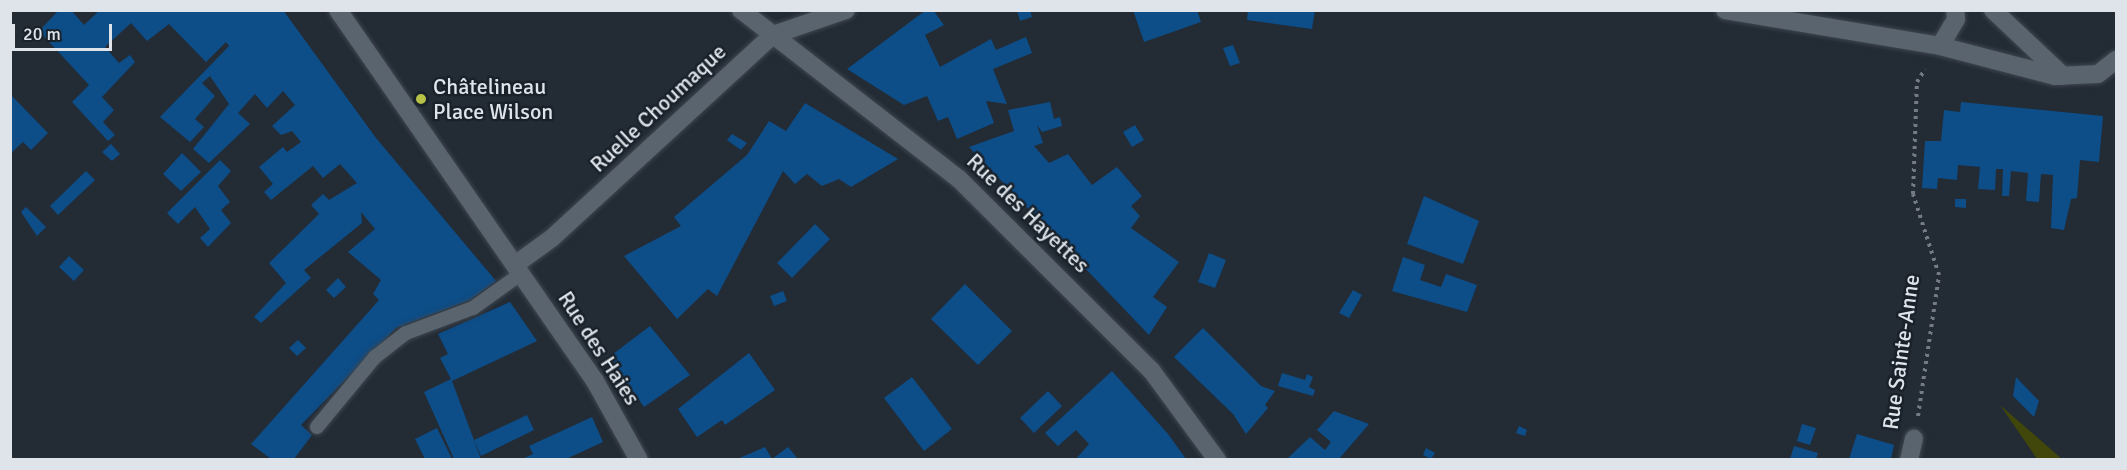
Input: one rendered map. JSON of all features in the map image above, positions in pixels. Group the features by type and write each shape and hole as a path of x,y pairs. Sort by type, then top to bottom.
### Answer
{"street":[{"name":"Rue des Haies","path":"338,10 596,381 639,459"},
{"name":"Rue des Hayettes","path":"741,10 959,179 1151,370 1217,459"},
{"name":"Ruelle Choumaque","path":"519,269 773,35 846,10"},
{"path":"1725,10 1941,46 2063,76 2098,74 2116,60"},
{"path":"1941,46 1956,19 1955,10"},
{"path":"1993,10 2063,76"},
{"name":"Rue Sainte-Anne","path":"1909,459 1914,438"}],"lane":[{"path":"317,428 375,357 406,333 473,308 519,269"}],"path":[{"name":"Rue Sainte-Anne","path":"1914,438 1939,275 1913,194 1917,82 1941,46"}],"green space":[{"path":"2000,405 2062,459 2037,459"}],"building":[{"path":"59,10 71,10 84,25 100,10 283,10 376,138 496,281 470,300 396,328 301,425 312,435 294,459 271,459 251,444 379,300 373,294 381,280 348,252 375,229 361,212 362,223 304,270 311,278 261,323 254,317 286,283 269,263 319,214 311,205 323,194 329,200 357,183 340,164 323,178 313,166 271,200 264,192 273,184 259,167 283,147 287,152 301,142 292,131 281,135 272,126 295,105 283,91 267,108 255,94 238,113 250,124 209,163 193,149 229,104 210,76 202,83 215,96 195,119 204,127 190,142 160,117 229,46 226,42 206,62 169,24 147,41 131,23 105,47 119,63 130,55 135,62 102,97 114,110 103,122 115,135 108,141 72,102 89,85 39,31"},
{"path":"926,10 933,10 944,25 925,35 940,67 991,39 996,50 1026,37 1032,53 993,69 1007,104 986,101 994,123 957,139 948,117 938,121 927,96 904,105 847,69"},
{"path":"1017,10 1030,10 1032,17 1020,21"},
{"path":"1133,10 1197,10 1201,22 1144,42"},
{"path":"1248,10 1315,10 1312,29 1247,20"},
{"path":"1233,45 1240,63 1230,66 1223,48"},
{"path":"10,94 48,133 31,150 23,142 10,154"},
{"path":"1050,102 1054,119 1060,117 1062,126 1042,132 1037,125 1043,143 1034,146 1049,163 1068,154 1092,185 1117,167 1142,196 1131,206 1140,216 1131,228 1179,262 1153,297 1167,307 1149,335 969,147 1014,131 1008,110"},
{"path":"1961,102 2103,116 2099,162 2080,160 2077,198 2071,199 2064,230 2051,228 2053,175 2041,174 2039,202 2026,201 2028,173 2011,171 2009,196 2002,196 2003,169 1996,169 1995,190 1978,189 1980,167 1958,165 1957,180 1938,178 1937,189 1922,188 1925,141 1941,141 1944,110 1960,112"},
{"path":"805,103 898,159 851,187 839,179 822,186 807,174 795,184 783,171 717,296 708,289 677,319 624,256 681,226 674,217 747,155 769,121 786,131"},
{"path":"1135,125 1144,140 1132,147 1123,132"},
{"path":"732,134 747,143 741,150 727,140"},
{"path":"111,144 120,154 112,161 102,152"},
{"path":"182,153 201,172 181,191 163,174"},
{"path":"220,160 231,171 218,186 230,202 221,210 231,223 208,247 200,238 210,229 195,207 178,224 167,213"},
{"path":"86,171 95,180 58,215 50,206"},
{"path":"1424,196 1479,221 1463,264 1407,244"},
{"path":"1955,199 1966,199 1966,208 1955,207"},
{"path":"26,207 46,227 37,236 21,212"},
{"path":"815,224 830,239 792,278 777,263"},
{"path":"1209,253 1226,260 1215,288 1198,282"},
{"path":"69,256 84,270 74,281 59,267"},
{"path":"1403,257 1425,265 1420,280 1441,287 1446,274 1477,285 1467,312 1392,291"},
{"path":"338,278 346,287 334,298 326,290"},
{"path":"965,284 1012,331 978,365 931,319"},
{"path":"1353,290 1362,295 1349,318 1339,313"},
{"path":"783,291 787,301 774,306 770,296"},
{"path":"510,302 537,341 452,381 481,459 454,459 424,392 451,379 440,358 448,354 438,334"},
{"path":"650,326 690,375 644,407 609,357"},
{"path":"1203,328 1261,386 1275,391 1265,405 1268,408 1246,434 1233,414 1174,357"},
{"path":"298,340 306,348 297,356 289,348"},
{"path":"749,353 775,390 725,425 722,420 697,437 678,409"},
{"path":"1112,371 1168,434 1186,459 1076,459 1089,444 1076,430 1058,446 1045,433"},
{"path":"1282,373 1305,380 1307,374 1313,377 1309,387 1315,390 1313,396 1278,386"},
{"path":"912,377 952,429 924,451 884,398"},
{"path":"2016,377 2039,401 2034,417 2013,396"},
{"path":"1048,391 1062,406 1034,433 1020,418"},
{"path":"1334,411 1369,424 1339,459 1287,459 1310,437 1325,450 1331,442 1317,430"},
{"path":"527,415 534,430 481,456 474,440"},
{"path":"592,417 603,442 566,459 522,459 533,454 529,446"},
{"path":"1802,424 1816,428 1810,445 1797,441"},
{"path":"1519,426 1527,430 1525,436 1516,433"},
{"path":"437,428 452,459 425,459 415,439"},
{"path":"1857,434 1894,445 1891,459 1849,459"},
{"path":"1794,446 1818,453 1816,459 1790,459"},
{"path":"765,447 772,459 737,459"},
{"path":"788,447 798,459 772,459"},
{"path":"1426,448 1435,453 1431,459 1423,455"}],"place":[{"name":"Châtelineau Place Wilson","path":"421,99"}]}
